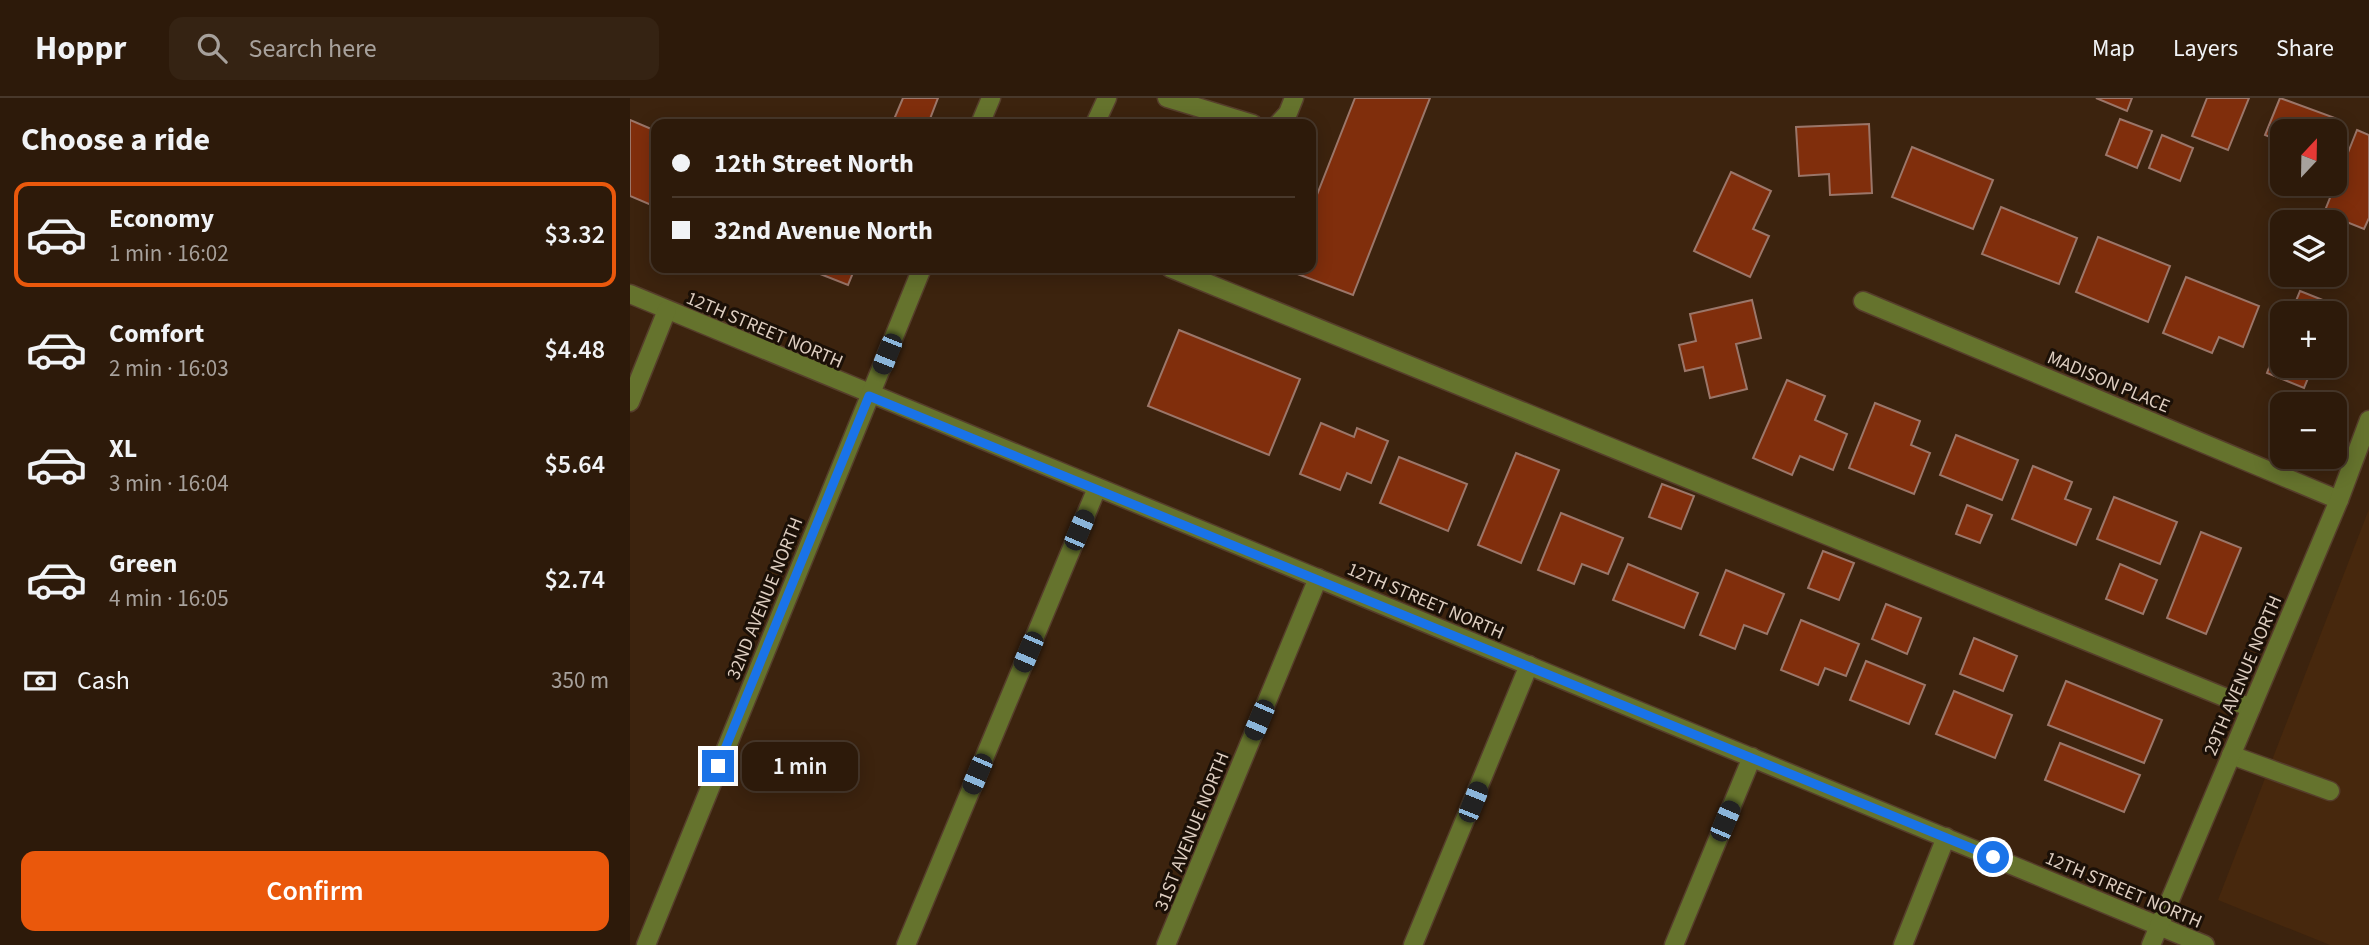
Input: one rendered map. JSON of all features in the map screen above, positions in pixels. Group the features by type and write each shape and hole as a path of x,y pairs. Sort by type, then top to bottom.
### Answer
{"street":[{"path":"982,119 991,98"},
{"path":"1097,119 1107,98"},
{"path":"1167,98 1236,119"},
{"path":"1281,119 1294,98"},
{"name":"32ND AVENUE NORTH","path":"646,945 920,273"},
{"path":"1182,273 2251,708"},
{"name":"12TH STREET NORTH","path":"630,294 869,396 1318,578 2205,945"},
{"name":"MADISON PLACE","path":"1863,301 2339,500"},
{"path":"630,402 667,310"},
{"name":"29TH AVENUE NORTH","path":"2151,945 2339,500 2369,420"},
{"path":"906,945 1097,488"},
{"name":"31ST AVENUE NORTH","path":"1167,945 1318,578"},
{"path":"1413,945 1529,665"},
{"path":"2231,755 2330,791"},
{"path":"1674,945 1752,757"},
{"path":"1903,945 1946,838"}],"shaded area":[{"path":"2369,509 2369,945 2330,945 2218,900"}],"building":[{"path":"903,98 938,98 930,119 894,119"},
{"path":"1355,98 1430,98 1353,295 1295,273 1316,273 1316,197"},
{"path":"2096,98 2132,98 2127,111"},
{"path":"2207,98 2249,98 2228,150 2192,136"},
{"path":"2280,98 2335,118 2335,119 2271,119"},
{"path":"2120,119 2152,131 2137,168 2106,155"},
{"path":"630,120 651,129 651,205 630,196"},
{"path":"2270,123 2270,137 2265,135"},
{"path":"1869,124 1872,193 1830,195 1829,174 1799,176 1796,127"},
{"path":"2357,130 2369,135 2369,218 2364,229 2347,222 2347,210 2325,210 2331,196 2347,196 2347,155"},
{"path":"2162,135 2193,148 2180,181 2149,168"},
{"path":"1912,147 1993,180 1973,229 1892,197"},
{"path":"1731,172 1771,191 1753,229 1769,236 1750,277 1694,251"},
{"path":"2001,207 2077,238 2059,284 1982,254"},
{"path":"2098,237 2170,266 2148,322 2076,292"},
{"path":"818,273 853,273 848,285"},
{"path":"2186,277 2259,306 2243,347 2219,337 2212,353 2163,333"},
{"path":"2300,291 2325,301 2296,301"},
{"path":"1752,300 1761,338 1736,344 1747,389 1710,398 1703,367 1685,371 1679,345 1696,341 1690,314"},
{"path":"1179,330 1300,379 1269,455 1148,406"},
{"path":"2279,378 2308,378 2304,388"},
{"path":"1787,380 1825,396 1815,420 1847,434 1833,470 1800,456 1792,475 1753,458"},
{"path":"1875,403 1920,421 1911,445 1930,453 1914,494 1849,468"},
{"path":"1321,423 1354,437 1357,428 1388,441 1371,483 1347,473 1340,490 1300,474"},
{"path":"1956,435 2018,460 2002,500 1940,475"},
{"path":"1516,453 1559,470 1521,563 1478,545"},
{"path":"1399,457 1467,484 1448,531 1380,503"},
{"path":"2033,466 2072,482 2065,499 2091,509 2076,545 2012,519"},
{"path":"1662,484 1694,496 1681,529 1649,517"},
{"path":"2114,497 2177,522 2160,564 2097,539"},
{"path":"1967,505 1992,515 1980,543 1956,534"},
{"path":"1561,513 1623,538 1608,574 1582,564 1574,584 1538,570"},
{"path":"2201,532 2241,548 2206,634 2167,618"},
{"path":"1823,551 1854,563 1839,600 1808,588"},
{"path":"1628,564 1698,593 1684,628 1613,600"},
{"path":"2120,564 2157,580 2143,614 2106,599"},
{"path":"1726,570 1784,594 1767,634 1744,625 1735,649 1700,635"},
{"path":"1886,604 1921,618 1907,654 1872,639"},
{"path":"1801,620 1859,644 1846,676 1825,668 1818,685 1781,670"},
{"path":"1974,638 2017,656 2003,691 1960,674"},
{"path":"1866,661 1925,685 1909,724 1850,700"},
{"path":"2066,681 2162,720 2144,763 2048,725"},
{"path":"1954,691 2012,715 1995,758 1936,734"},
{"path":"2060,743 2140,775 2124,812 2045,780"}],"route":[{"path":"718,766 869,396 1993,857"}]}
